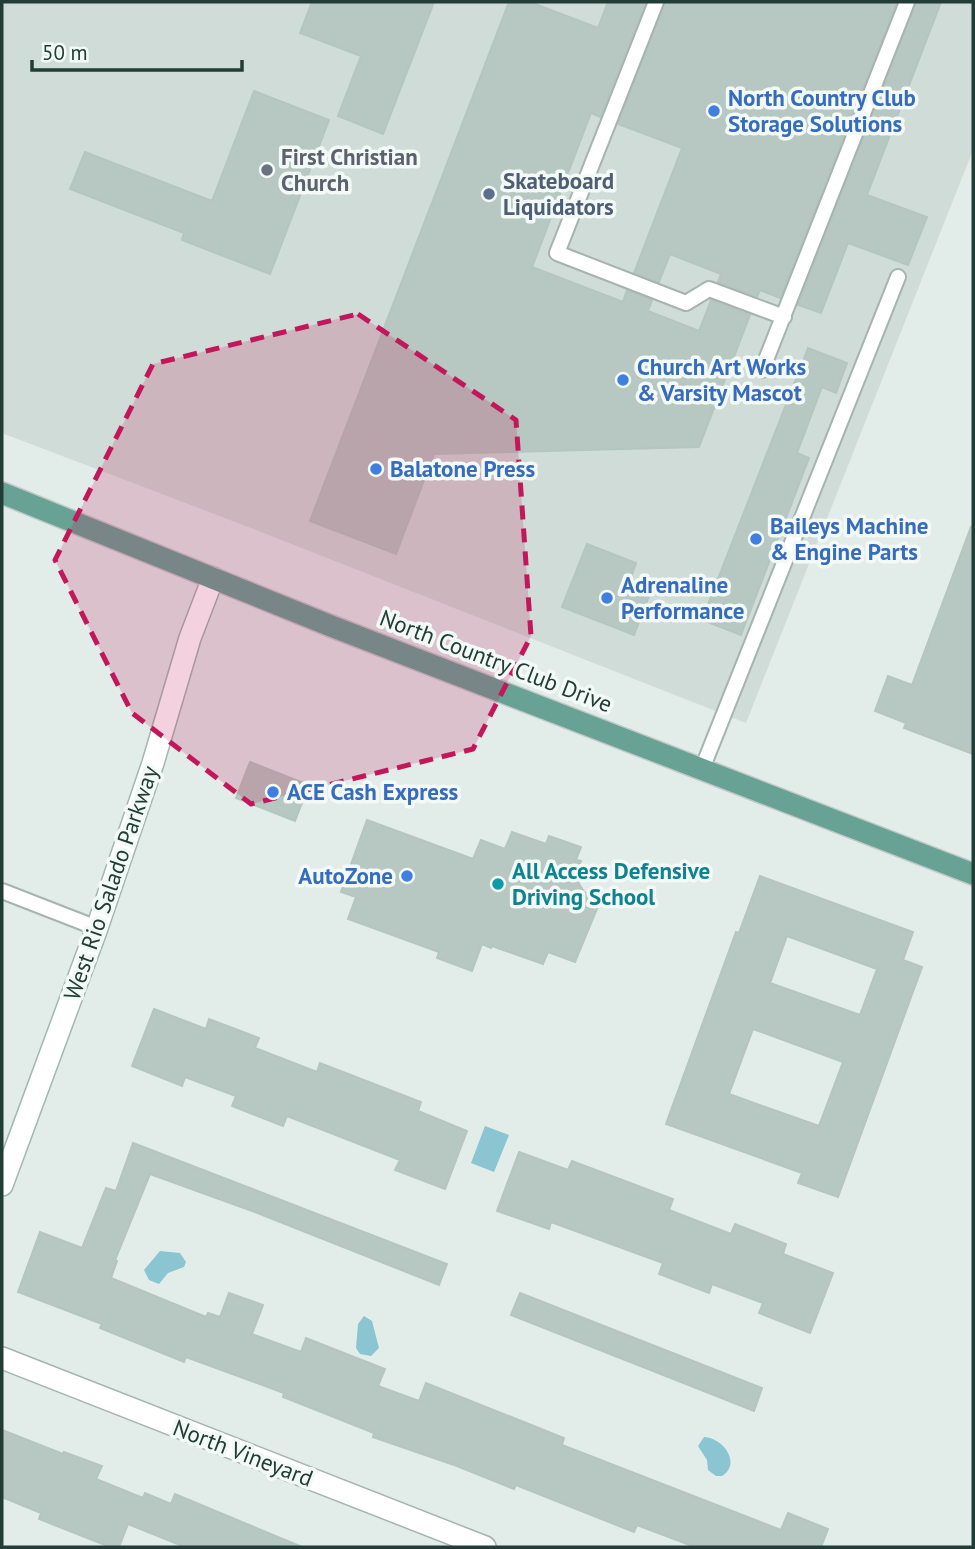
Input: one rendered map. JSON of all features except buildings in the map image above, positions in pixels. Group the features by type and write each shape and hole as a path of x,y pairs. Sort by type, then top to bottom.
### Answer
{"main road":[{"name":"North Country Club Drive","path":"2,493 973,874"},
{"name":"West Rio Salado Parkway","path":"2,1185 97,928 153,764 190,638 213,578"},
{"name":"North Vineyard","path":"2,1358 485,1547"}],"lane":[{"path":"656,2 557,253 686,303 709,289 784,317"},
{"path":"762,370 907,2"},
{"path":"702,769 898,277"},
{"path":"2,891 97,928"}],"highlighted area":[{"path":"358,314 516,420 531,636 473,749 251,804 132,713 55,560 153,364"}],"shaded area":[{"path":"2,2 973,2 973,150 746,723 2,433"}],"water":[{"path":"485,1126 509,1135 494,1172 471,1163"},
{"path":"160,1251 180,1253 186,1262 184,1267 168,1273 159,1284 149,1280 144,1270"},
{"path":"364,1316 372,1321 379,1348 371,1356 360,1354 356,1348 358,1324"},
{"path":"704,1437 718,1442 728,1452 730,1465 722,1476 716,1476 708,1470 707,1460 698,1446"}],"place":[{"name":"North Country Club Storage Solutions","path":"714,111"},
{"name":"First Christian Church","path":"267,170"},
{"name":"Skateboard Liquidators","path":"489,194"},
{"name":"Church Art Works & Varsity Mascot","path":"623,380"},
{"name":"Balatone Press","path":"376,469"},
{"name":"Baileys Machine & Engine Parts","path":"756,539"},
{"name":"Adrenaline Performance","path":"607,598"},
{"name":"ACE Cash Express","path":"273,792"},
{"name":"AutoZone","path":"407,876"},
{"name":"All Access Defensive Driving School","path":"498,884"}]}
